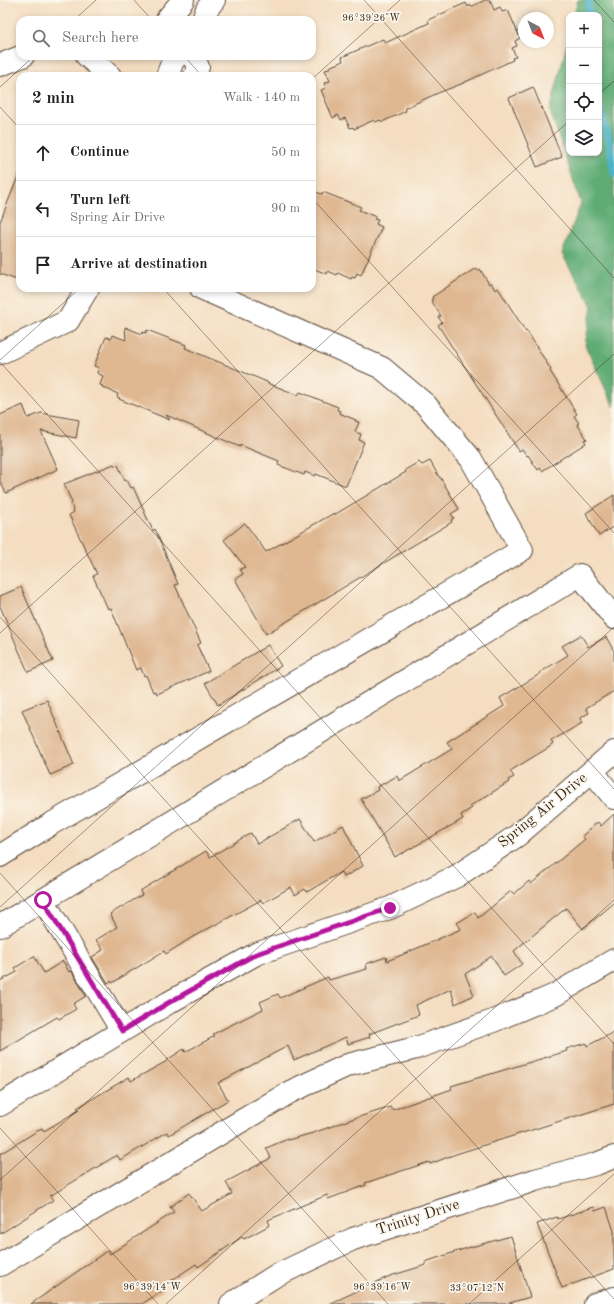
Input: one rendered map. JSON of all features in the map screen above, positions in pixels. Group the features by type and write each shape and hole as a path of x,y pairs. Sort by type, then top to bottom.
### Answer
{"street":[{"path":"170,16 183,0"},
{"path":"0,66 16,59"},
{"path":"92,60 105,72"},
{"path":"177,60 198,67 196,72"},
{"path":"0,353 68,321 86,292"},
{"path":"0,856 58,820 522,550 471,458 426,405 382,368 210,292"},
{"path":"0,926 580,575 614,618"},
{"name":"Spring Air Drive","path":"0,1105 168,1003 256,954 390,908 457,876 518,835 614,752"},
{"path":"592,771 614,798"},
{"path":"43,900 122,1031"},
{"path":"0,1265 290,1092 348,1065 416,1048 493,1021 555,995 614,960"},
{"name":"Trinity Drive","path":"232,1304 275,1276 353,1239 536,1180 596,1164 614,1157"},
{"path":"595,1304 614,1298"}],"green space":[{"path":"578,0 614,0 614,407 585,345 592,306 562,254 581,203 550,111 566,48 566,156 602,156 602,12 575,12"}],"building":[{"path":"485,0 490,0 494,10 500,7 502,12 508,10 518,33 518,39 515,41 517,46 512,48 516,57 512,58 513,60 405,108 406,111 382,122 381,120 375,122 374,120 354,129 353,127 350,128 345,118 341,120 338,115 333,118 321,90 326,88 324,83 330,81 325,70 343,61 342,57 383,39 385,43 429,23 428,20 466,3 468,7 470,5 471,7"},
{"path":"533,87 562,157 537,167 509,98"},
{"path":"16,182 16,280 0,274 0,222"},
{"path":"316,192 322,194 323,192 361,207 359,210 376,217 374,219 378,220 376,224 382,227 361,275 357,273 355,278 352,277 351,279 338,273 337,275 328,271 327,274 316,270"},
{"path":"476,268 477,271 480,269 489,284 491,283 495,290 498,288 526,332 527,331 577,414 574,416 579,423 577,424 587,439 584,440 586,443 542,471 540,468 538,470 522,449 519,451 438,325 442,322 438,317 441,316 431,300 433,299 432,297"},
{"path":"125,327 142,334 143,332 146,333 147,330 186,345 185,348 267,383 298,395 300,392 338,407 337,410 340,411 339,413 359,422 355,432 361,434 359,440 364,442 346,486 316,474 315,476 305,472 304,475 278,465 279,461 240,445 240,447 166,415 170,420 119,399 120,398 117,397 118,394 102,387 103,386 100,385 103,376 97,373 99,368 94,366 106,337 111,339 112,335 126,340"},
{"path":"23,405 28,418 41,413 79,420 76,438 41,431 58,469 6,493 0,481 0,415"},
{"path":"430,461 459,509 451,514 454,518 451,520 452,522 266,634 235,579 243,574 240,569 245,567 224,540 245,523 266,552 334,513 334,515 406,472 405,470 419,462 422,465"},
{"path":"114,464 115,466 118,465 125,481 127,480 131,488 133,487 153,531 155,529 178,584 175,585 201,643 197,645 209,671 157,694 155,691 153,692 146,675 144,676 141,668 136,670 111,608 108,609 93,576 97,574 69,515 74,512 64,484"},
{"path":"614,495 614,526 599,536 586,513"},
{"path":"21,587 53,661 28,672 0,606 0,596"},
{"path":"581,635 588,647 606,637 614,651 614,691 586,708 589,713 580,718 582,723 551,741 553,744 548,748 510,771 514,777 508,780 509,782 470,806 472,808 461,815 463,819 395,857 361,799 378,790 377,787 397,776 399,781 452,749 447,742 504,706 500,698 568,655 562,646"},
{"path":"268,645 281,666 218,705 205,683"},
{"path":"47,700 74,765 50,775 22,710"},
{"path":"614,814 614,903 583,929 566,908 514,951 522,964 504,976 492,956 465,974 474,995 455,1004 451,989 416,1005 419,1015 369,1034 370,1037 348,1044 346,1037 294,1060 288,1046 218,1083 228,1100 169,1135 167,1132 120,1160 117,1155 50,1196 53,1200 0,1234 0,1154 42,1128 44,1131 79,1110 77,1108 129,1077 131,1081 167,1061 184,1049 185,1052 215,1036 213,1034 263,1009 260,1002 278,994 280,998 328,977 329,980 367,969 366,964 386,957 387,961 461,929 457,923 475,912 478,918 511,891 514,894 529,881 531,884 585,839 582,836 598,822 601,826"},
{"path":"300,819 314,842 343,825 363,866 344,877 341,872 307,892 305,889 295,895 291,887 263,903 261,900 191,938 166,954 164,951 112,983 111,981 108,983 92,957 103,950 96,940 117,927 110,914 142,895 140,891 206,851 210,857 251,833 257,844"},
{"path":"34,956 44,973 63,961 69,972 71,970 86,996 73,1004 76,1009 59,1019 57,1017 0,1051 0,981 17,972 15,968"},
{"path":"614,1032 614,1104 456,1154 430,1164 429,1162 365,1183 366,1185 328,1199 327,1195 268,1220 270,1225 244,1239 242,1237 198,1267 196,1264 163,1286 165,1289 142,1304 31,1304 108,1250 110,1254 174,1212 170,1207 189,1193 202,1211 232,1194 226,1182 271,1158 266,1148 288,1139 313,1133 391,1107 392,1110 452,1089 451,1086 567,1051 566,1049 586,1043 587,1046"},
{"path":"594,1207 595,1211 606,1207 614,1231 614,1269 562,1288 537,1224 557,1217 558,1219"},
{"path":"511,1236 530,1297 506,1304 329,1304 390,1276 426,1265 425,1262"}],"waterway":[{"path":"588,12 589,0"},
{"path":"602,115 609,140 614,174"}],"route":[{"path":"43,900 122,1031 168,1003 256,954 390,908"}]}
